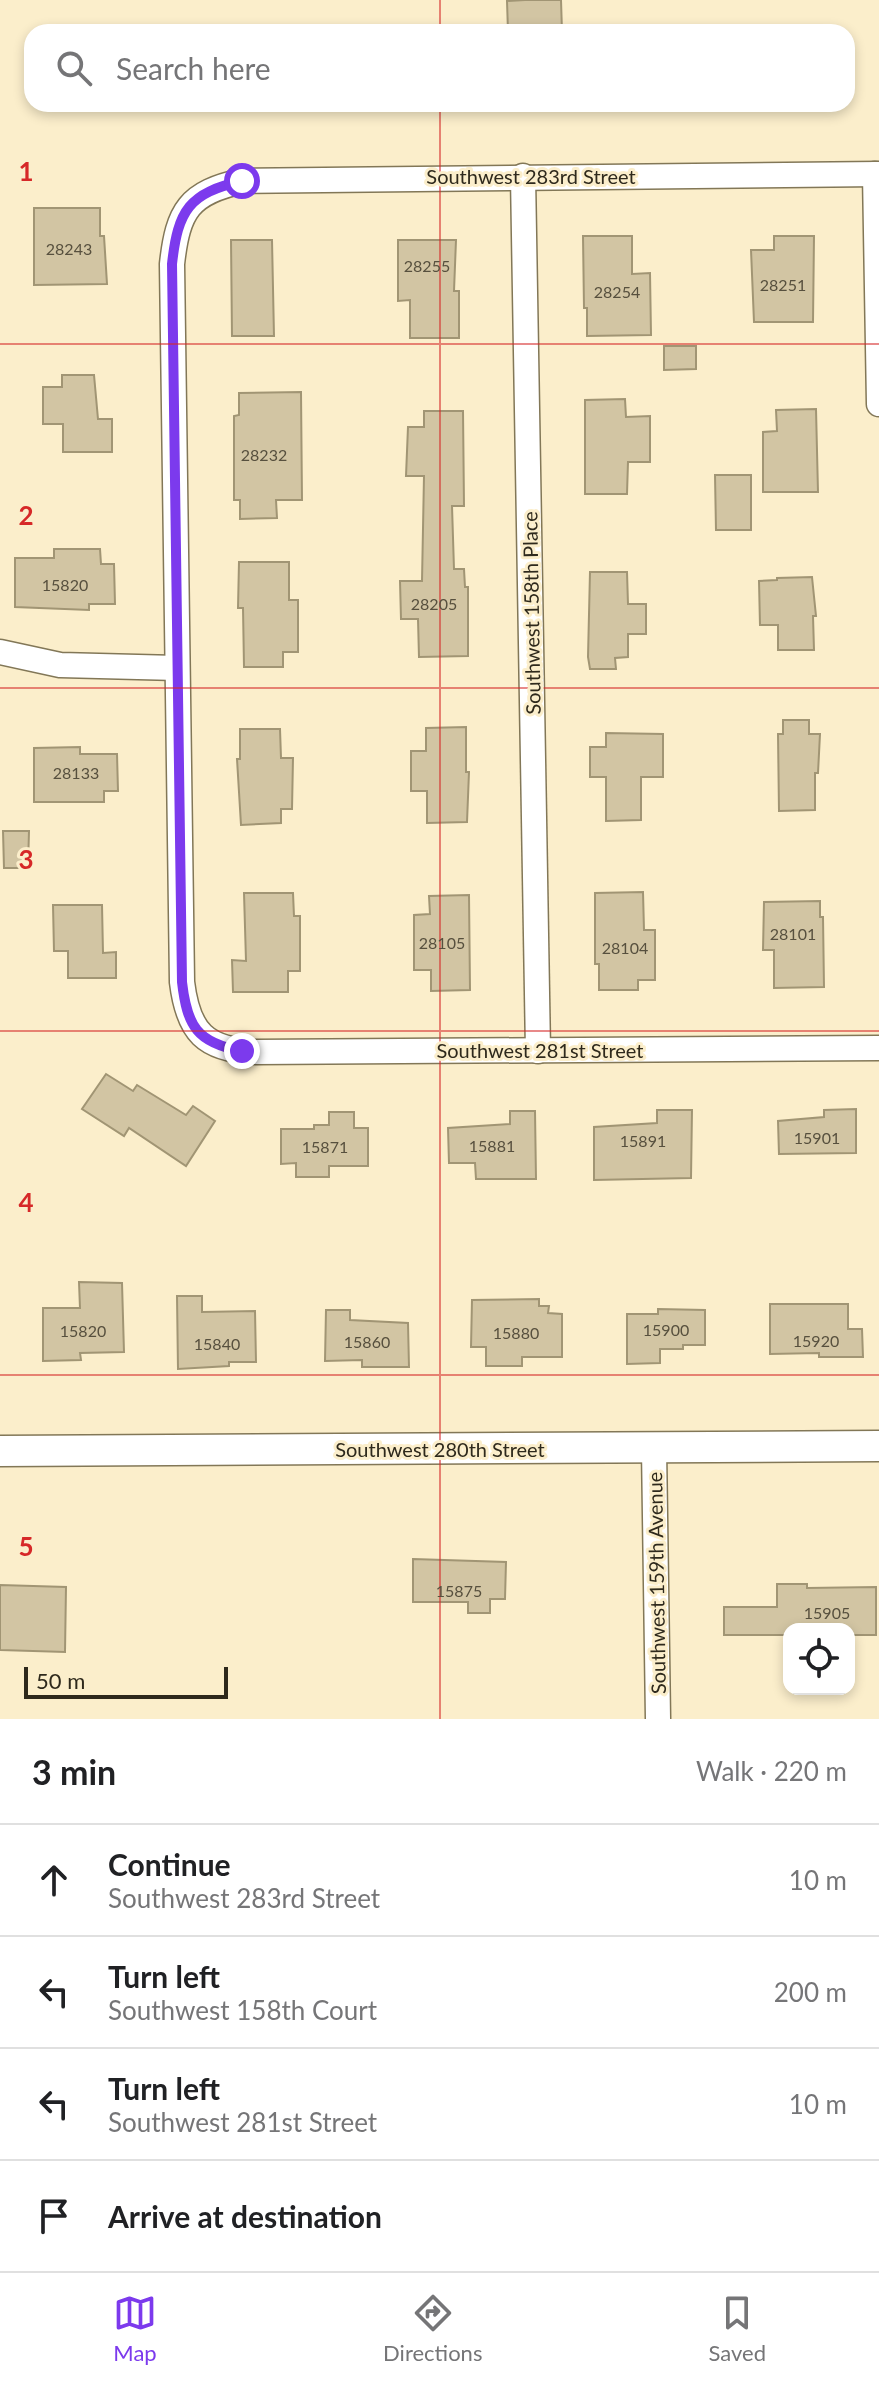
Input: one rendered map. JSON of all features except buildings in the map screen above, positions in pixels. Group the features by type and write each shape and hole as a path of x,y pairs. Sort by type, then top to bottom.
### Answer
{"street":[{"name":"Southwest 283rd Street","path":"177,668 172,264 175,243 189,205 202,193 220,186 268,178 877,174"},
{"path":"877,174 879,404"},
{"name":"Southwest 158th Place","path":"523,176 538,1051"},
{"path":"0,652 60,665 177,668"},
{"name":"Southwest 281st Street","path":"177,668 182,982 188,1017 203,1038 242,1051 879,1048"},
{"name":"Southwest 280th Street","path":"0,1451 879,1446"},
{"name":"Southwest 159th Avenue","path":"654,1448 658,1719"}],"route":[{"path":"242,181 202,193 189,205 175,243 172,264 182,982 188,1017 195,1029 203,1038 242,1051"}]}
